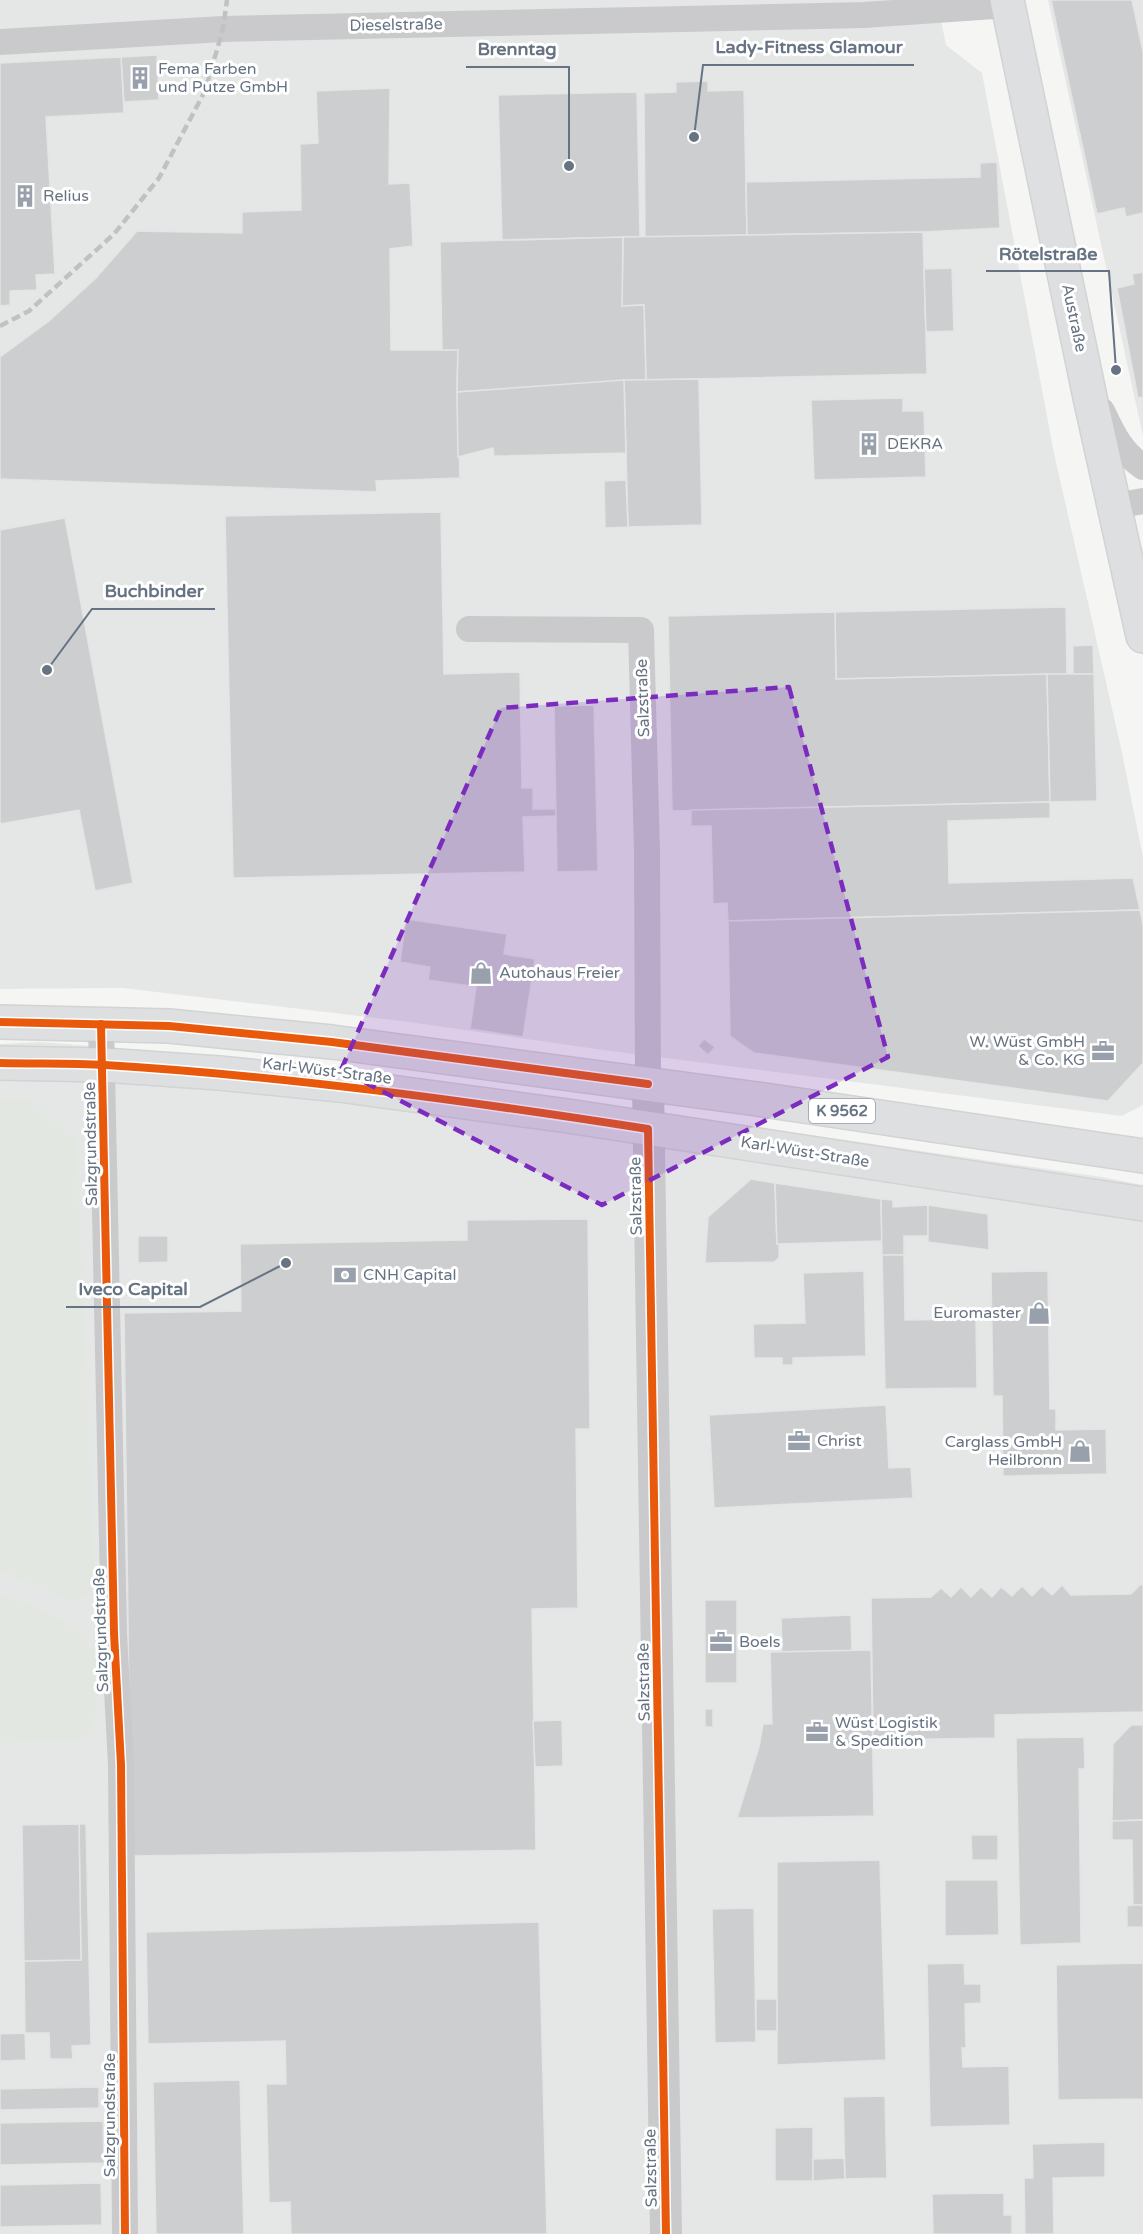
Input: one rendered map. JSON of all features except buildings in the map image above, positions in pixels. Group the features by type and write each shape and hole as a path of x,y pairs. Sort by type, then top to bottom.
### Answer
{"main road":[{"name":"Austraße","path":"1008,3 1086,377 1129,504 1143,636"},
{"name":"Karl-Wüst-Straße","path":"0,1022 169,1026 332,1042 1134,1151"},
{"name":"Karl-Wüst-Straße","path":"0,1063 103,1065 219,1073 339,1085 1143,1204"}],"street":[{"name":"Dieselstraße","path":"0,42 223,29 864,15 1008,3"},
{"path":"1086,377 1116,442 1125,453 1143,467"},
{"name":"Salzstraße","path":"469,629 641,630 647,851 648,1129 666,2234"},
{"name":"Salzgrundstraße","path":"101,1024 114,1633 121,1765 124,2234"}],"highlighted area":[{"path":"789,687 888,1057 602,1205 341,1070 501,708"}],"shaded area":[{"path":"0,0 937,0 946,45 982,73 1054,453 1121,748 1143,857 1143,1105 1122,1116 603,1050 410,1022 122,988 0,989"},
{"path":"1048,0 1143,0 1143,436 1098,230"},
{"path":"41,1042 317,1064 1102,1177 1143,1185 1143,2234 0,2234 0,1044"},
{"path":"27,1099 77,1140 95,1589 74,1603 0,1570 0,1100"},
{"path":"0,1593 55,1616 68,1624 79,1633 95,1656 97,1682 93,1731 81,1740 0,1742"}],"railway":[{"path":"0,326 29,311 114,234 159,178 205,91 223,29 227,0"}],"cycle path":[{"path":"0,1022 169,1026 332,1042 648,1084"},
{"path":"101,1024 114,1633 121,1765 125,2234"},
{"path":"0,1063 105,1065 241,1076 445,1099 648,1129 666,2234"}],"place":[{"name":"Fema Farben und Putze GmbH","path":"140,78"},
{"name":"Lady-Fitness Glamour","path":"694,137"},
{"name":"Brenntag","path":"569,166"},
{"name":"Relius","path":"25,196"},
{"name":"Rötelstraße","path":"1116,370"},
{"name":"DEKRA","path":"869,444"},
{"name":"Buchbinder","path":"47,670"},
{"name":"Autohaus Freier","path":"481,973"},
{"name":"W. Wüst GmbH & Co. KG","path":"1103,1051"},
{"name":"Iveco Capital","path":"286,1263"},
{"name":"CNH Capital","path":"345,1275"},
{"name":"Euromaster","path":"1039,1313"},
{"name":"Christ","path":"799,1441"},
{"name":"Carglass GmbH Heilbronn","path":"1080,1451"},
{"name":"Boels","path":"721,1642"},
{"name":"Wüst Logistik & Spedition","path":"817,1732"}]}
